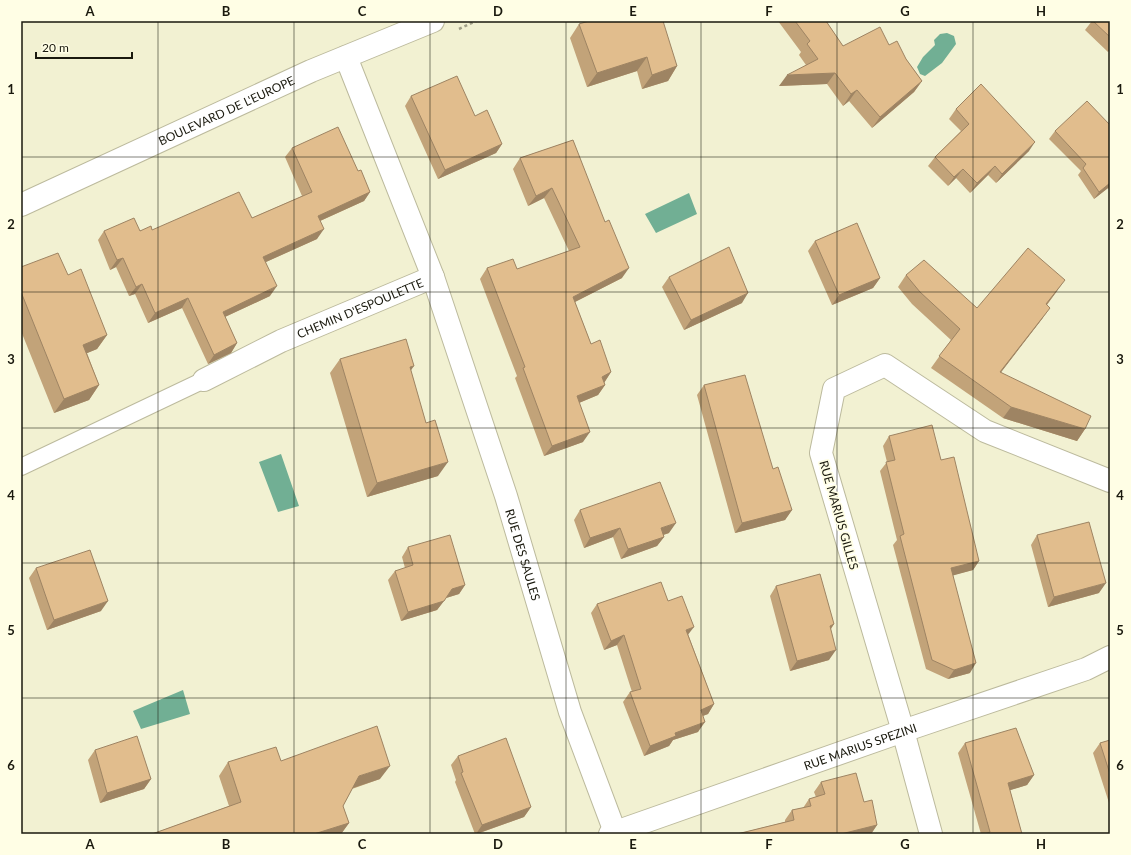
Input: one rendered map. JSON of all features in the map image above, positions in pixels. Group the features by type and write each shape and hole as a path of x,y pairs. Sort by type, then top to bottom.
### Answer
{"street":[{"name":"BOULEVARD DE L'EUROPE","path":"21,205 311,71 433,21"},
{"name":"CHEMIN D'ESPOULETTE","path":"204,380 281,341 433,276 346,57"},
{"name":"RUE DES SAULES","path":"433,276 506,496 570,712 613,833"},
{"name":"RUE MARIUS GILLES","path":"903,731 821,453 834,389 885,365 985,431 1110,481"},
{"name":"RUE MARIUS SPEZINI","path":"613,833 903,731 1086,669 1110,657"},
{"path":"903,731 931,834"}],"lane":[{"path":"21,467 204,380"}],"shaded area":[{"path":"947,33 954,36 956,44 942,63 925,76 920,74 917,67 923,57 935,45 934,40 940,34"},
{"path":"689,193 697,214 656,233 645,214"},
{"path":"281,454 299,506 278,512 259,462"},
{"path":"183,690 190,714 141,729 133,711"}],"building":[{"path":"589,21 663,21 677,66 652,75 647,57 597,73 579,24"},
{"path":"795,21 826,21 843,46 880,27 889,45 897,41 906,59 922,81 880,117 857,90 851,94 835,73 787,75 818,59 807,44 810,41"},
{"path":"1093,21 1110,21 1110,37"},
{"path":"457,76 475,116 487,110 502,144 445,170 411,96"},
{"path":"981,84 1035,142 1002,174 995,166 977,183 963,169 954,177 935,157 969,124 956,109"},
{"path":"1087,101 1110,125 1110,183 1099,192 1083,168 1086,164 1055,131"},
{"path":"338,127 358,171 361,170 370,192 318,216 324,229 263,257 277,286 223,312 237,343 214,355 188,298 155,313 142,284 136,287 123,258 117,260 104,231 134,218 140,231 151,226 152,230 239,192 252,218 312,192 292,148"},
{"path":"573,140 605,222 609,220 629,268 573,297 591,344 600,340 611,372 602,377 605,385 577,396 590,432 552,446 523,368 525,367 487,268 513,259 517,269 580,247 552,188 536,196 520,158"},
{"path":"857,223 880,278 839,295 815,241"},
{"path":"729,247 748,293 691,320 669,277"},
{"path":"1028,248 1065,280 1046,304 1050,308 1000,372 1091,416 1085,429 1011,407 939,356 960,329 920,292 906,275 924,260 977,308"},
{"path":"58,253 68,275 81,269 107,335 83,345 99,385 64,399 21,292 21,267"},
{"path":"406,339 414,366 410,367 426,423 435,420 448,462 377,483 340,359"},
{"path":"745,375 773,469 778,467 792,510 742,523 704,385"},
{"path":"932,425 941,460 954,457 979,561 951,568 976,663 954,670 932,660 900,536 904,534 886,462 895,460 889,436"},
{"path":"660,482 676,523 661,528 664,537 628,549 620,528 590,538 580,510"},
{"path":"1089,522 1106,583 1054,597 1037,535"},
{"path":"450,535 465,585 452,589 444,601 408,612 395,571 413,565 408,547"},
{"path":"90,550 108,601 54,620 36,568"},
{"path":"820,574 834,624 830,626 836,650 797,661 776,586"},
{"path":"661,582 668,601 682,596 694,627 686,630 714,704 701,710 705,722 675,733 676,736 650,746 630,692 641,689 624,635 611,641 597,604"},
{"path":"377,726 390,766 359,776 343,806 349,823 314,834 152,834 241,802 228,762 276,747 281,761"},
{"path":"1016,728 1034,775 1008,783 1022,834 985,834 990,832 965,743"},
{"path":"137,736 151,779 107,793 95,750"},
{"path":"506,738 531,807 482,825 461,773 463,772 458,756"},
{"path":"1110,740 1110,774 1100,743"},
{"path":"856,773 864,802 872,800 877,825 841,834 737,834 794,820 792,810 811,806 809,799 825,794 821,782"}]}
